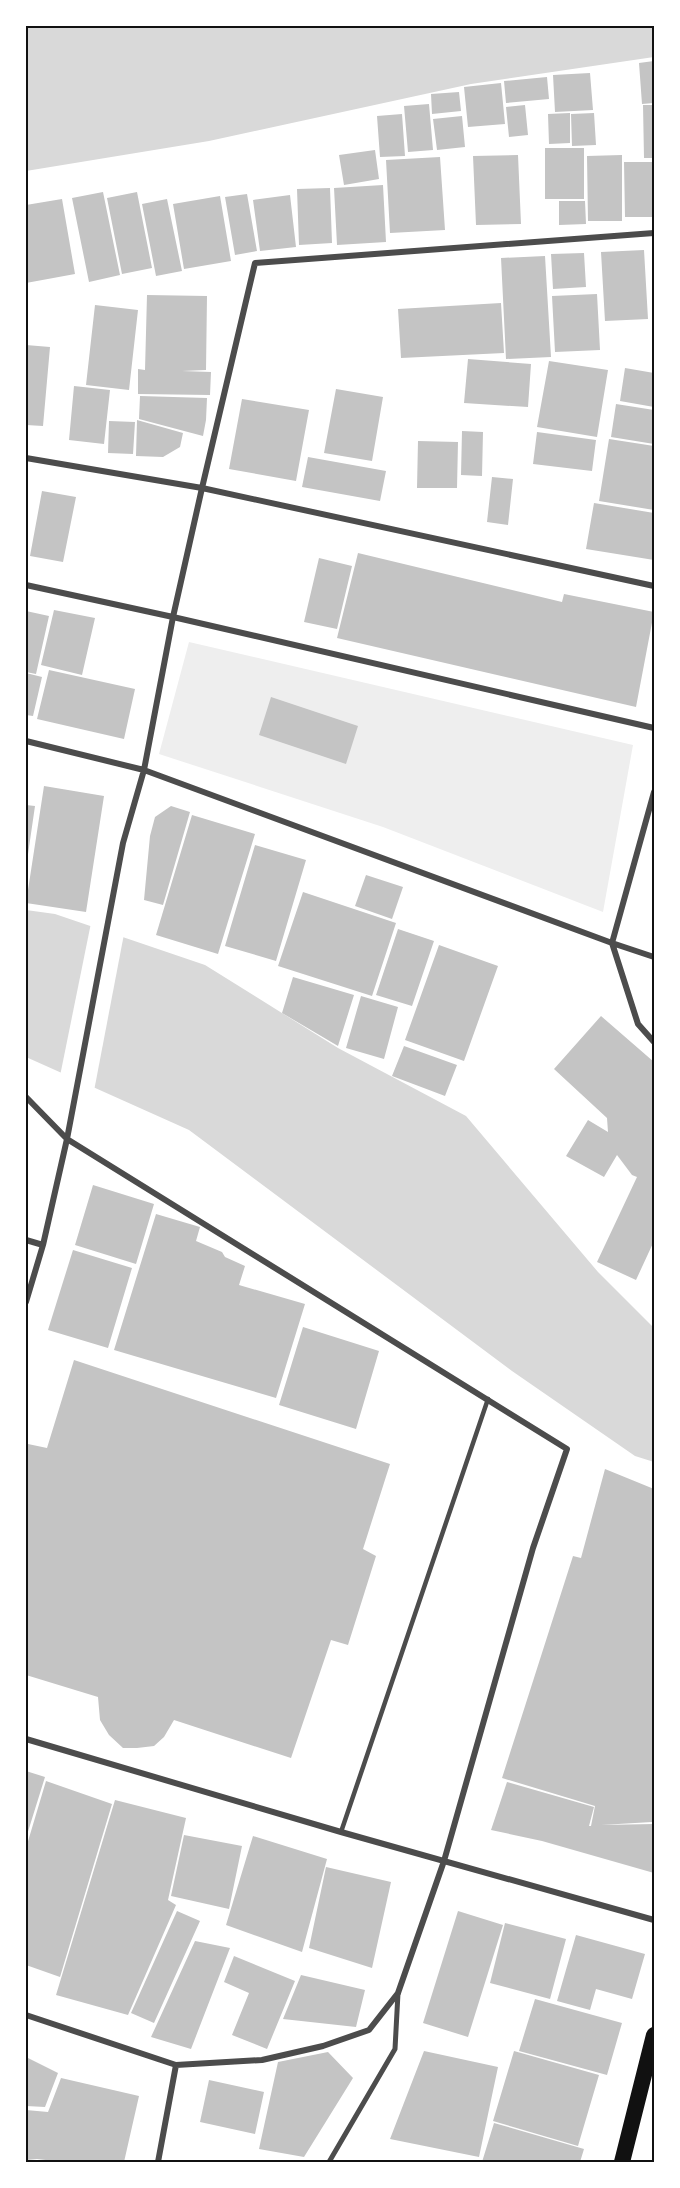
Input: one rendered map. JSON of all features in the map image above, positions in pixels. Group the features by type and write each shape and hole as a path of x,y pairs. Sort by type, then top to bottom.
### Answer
{"highway":[{"path":"622,2163 654,2036"}],"street":[{"path":"26,1302 43,1245 67,1139 123,843 144,770 173,617 255,263 654,233"},
{"path":"26,458 202,488 654,586"},
{"path":"26,585 654,728"},
{"path":"26,741 144,770 654,957"},
{"path":"654,792 612,943 638,1024 654,1042"},
{"path":"26,1097 67,1139 567,1449 533,1548 444,1861 398,1993 395,2049 329,2163"},
{"path":"26,1240 43,1245"},
{"path":"26,1739 341,1832 654,1920"},
{"path":"26,2015 176,2066 262,2060 323,2046 369,2030 398,1993"},
{"path":"158,2163 176,2066"}],"lane":[{"path":"341,1832 488,1399"}],"shaded area":[{"path":"26,26 654,26 654,57 471,84 209,141 26,171"},
{"path":"189,642 633,745 603,912 383,827 159,754"},
{"path":"26,910 55,914 205,965 338,1048 466,1116 598,1272 654,1328 654,1462 635,1456 512,1371 189,1130 26,1057"}],"pier":[{"path":"91,923 124,934 94,1091 60,1076"}],"building":[{"path":"654,61 654,103 642,104 639,63"},
{"path":"590,73 593,110 555,112 553,75"},
{"path":"547,77 549,99 506,103 504,81"},
{"path":"501,83 505,124 468,127 464,87"},
{"path":"459,92 461,111 432,114 431,94"},
{"path":"429,104 433,150 408,152 404,106"},
{"path":"525,105 528,135 509,137 506,107"},
{"path":"643,105 654,105 654,158 644,158"},
{"path":"570,113 570,143 549,144 548,114"},
{"path":"594,113 596,145 572,146 571,114"},
{"path":"402,114 405,156 380,157 377,116"},
{"path":"462,116 465,147 437,150 433,119"},
{"path":"545,148 584,148 584,199 545,199"},
{"path":"375,150 379,179 344,185 339,155"},
{"path":"518,155 521,224 476,225 473,156"},
{"path":"622,155 622,221 588,221 587,156"},
{"path":"440,157 445,230 390,233 386,160"},
{"path":"624,162 654,162 654,217 625,217"},
{"path":"383,185 386,242 337,245 334,188"},
{"path":"330,188 332,243 299,245 297,189"},
{"path":"103,192 120,275 89,282 72,198"},
{"path":"137,192 152,268 122,274 107,198"},
{"path":"247,194 257,251 235,255 225,197"},
{"path":"290,195 296,247 260,251 253,200"},
{"path":"220,196 231,261 184,269 173,204"},
{"path":"62,199 75,274 26,283 26,205"},
{"path":"167,199 182,271 156,276 142,204"},
{"path":"559,201 585,201 586,224 559,225"},
{"path":"644,250 648,319 605,321 601,252"},
{"path":"584,253 586,287 553,289 551,254"},
{"path":"545,256 551,357 506,359 501,258"},
{"path":"597,294 600,350 555,352 552,296"},
{"path":"147,295 207,296 206,370 182,371 211,372 210,395 138,394 138,369 145,370"},
{"path":"501,303 504,353 401,358 398,309"},
{"path":"95,305 138,310 129,390 86,385"},
{"path":"26,345 50,347 43,426 26,425"},
{"path":"468,359 531,364 528,407 464,403"},
{"path":"549,361 608,370 597,437 537,427"},
{"path":"625,368 654,373 654,407 620,401"},
{"path":"74,386 110,390 104,444 69,440"},
{"path":"336,389 383,397 372,461 324,453"},
{"path":"140,396 207,398 203,436 139,419"},
{"path":"242,399 309,410 296,481 229,469"},
{"path":"616,404 654,410 654,444 611,437"},
{"path":"137,420 183,433 180,447 163,457 136,456"},
{"path":"109,421 135,422 133,454 108,453"},
{"path":"462,431 483,432 482,476 461,475"},
{"path":"537,432 596,440 592,471 533,464"},
{"path":"609,439 654,446 654,510 599,501"},
{"path":"418,441 458,442 457,488 417,488"},
{"path":"308,457 386,471 380,501 302,487"},
{"path":"492,477 513,479 508,525 487,522"},
{"path":"42,491 76,497 63,562 30,556"},
{"path":"594,503 654,513 654,560 586,549"},
{"path":"358,553 562,602 564,594 654,612 636,707 337,638"},
{"path":"319,558 352,566 337,629 304,622"},
{"path":"54,610 95,618 82,675 41,665"},
{"path":"26,611 49,616 36,674 26,672"},
{"path":"49,670 135,689 124,739 37,719"},
{"path":"26,673 42,677 33,716 26,715"},
{"path":"271,697 358,726 346,764 259,735"},
{"path":"44,786 104,796 86,912 26,903"},
{"path":"26,805 35,806 27,861 26,861"},
{"path":"171,806 190,812 163,905 144,900 150,836 155,817"},
{"path":"192,815 255,834 218,954 156,935"},
{"path":"255,845 306,860 276,961 225,946"},
{"path":"366,875 403,887 392,919 355,906"},
{"path":"303,892 396,923 372,996 278,966"},
{"path":"398,929 434,941 412,1006 376,995"},
{"path":"439,945 498,966 464,1061 405,1040"},
{"path":"293,977 354,995 338,1046 282,1013"},
{"path":"361,996 398,1007 384,1059 346,1048"},
{"path":"601,1016 654,1062 654,1241 636,1280 597,1262 637,1177 632,1175 617,1155 604,1177 566,1156 588,1120 608,1132 607,1118 554,1069"},
{"path":"404,1046 457,1065 445,1096 392,1076"},
{"path":"93,1185 154,1204 136,1264 75,1245"},
{"path":"156,1214 200,1227 196,1241 222,1252 225,1257 245,1266 239,1285 305,1304 276,1398 114,1350"},
{"path":"73,1250 132,1268 108,1348 48,1330"},
{"path":"303,1327 379,1351 356,1429 279,1405"},
{"path":"74,1360 390,1464 363,1549 376,1556 348,1645 331,1640 291,1758 174,1720 164,1737 154,1746 123,1748 109,1735 100,1720 98,1697 26,1675 26,1452 28,1444 47,1448"},
{"path":"605,1469 654,1489 654,1813 652,1822 601,1825 654,1824 654,1873 542,1841 491,1830 507,1782 594,1807 589,1826 591,1826 595,1806 502,1778 573,1556 581,1558"},
{"path":"26,1771 45,1777 26,1838"},
{"path":"46,1781 112,1804 60,1977 26,1965 26,1848"},
{"path":"115,1800 186,1818 168,1900 176,1905 128,2015 56,1995"},
{"path":"184,1835 242,1846 229,1909 171,1896"},
{"path":"253,1836 327,1859 302,1952 226,1925"},
{"path":"326,1867 391,1882 372,1968 309,1948"},
{"path":"177,1911 200,1921 154,2023 131,2013"},
{"path":"458,1911 503,1925 468,2037 423,2023"},
{"path":"505,1923 566,1939 550,1999 490,1983"},
{"path":"576,1935 645,1954 632,1999 596,1989 590,2010 557,2001"},
{"path":"195,1941 230,1948 191,2049 151,2037"},
{"path":"234,1956 295,1981 267,2049 232,2035 249,1993 224,1982"},
{"path":"301,1975 365,1990 356,2027 283,2019"},
{"path":"535,1999 622,2023 607,2075 519,2051"},
{"path":"424,2051 498,2067 479,2157 390,2139"},
{"path":"514,2051 599,2075 578,2146 493,2121"},
{"path":"328,2052 353,2078 304,2157 259,2149 278,2062"},
{"path":"26,2057 58,2073 45,2107 26,2106"},
{"path":"61,2078 139,2096 124,2162 26,2160 26,2110 48,2112"},
{"path":"209,2080 264,2092 255,2134 200,2122"},
{"path":"494,2123 584,2149 580,2162 482,2162"}]}
